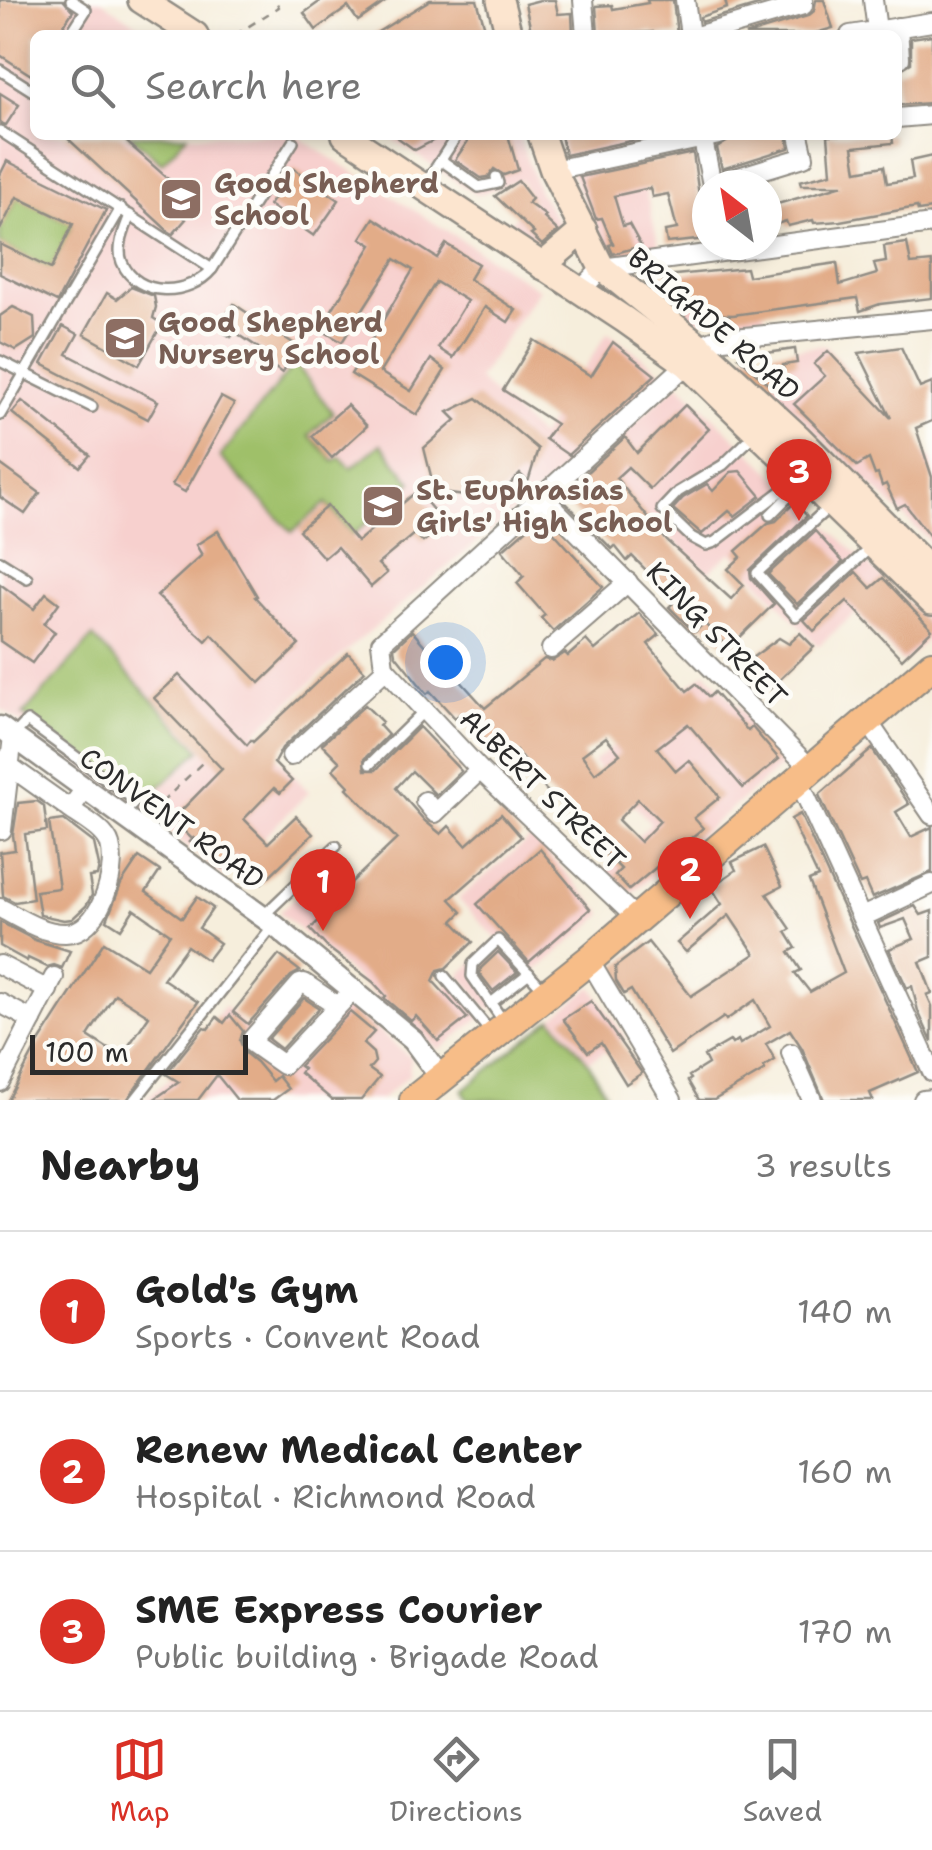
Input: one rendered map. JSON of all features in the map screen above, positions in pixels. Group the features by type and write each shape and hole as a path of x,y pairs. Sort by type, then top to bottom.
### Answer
{"main road":[{"path":"141,0 187,30"},
{"path":"500,0 508,30"},
{"name":"BRIGADE ROAD","path":"353,140 542,266 693,355 828,464 932,572"},
{"name":"BRIGADE ROAD","path":"543,140 602,268 693,355 757,432 932,602"},
{"path":"542,266 584,230"},
{"path":"416,1100 538,984 589,960 932,665"}],"street":[{"path":"582,0 585,30"},
{"path":"685,0 689,30"},
{"path":"731,30 771,7 803,5 803,0"},
{"path":"873,0 877,30 932,22"},
{"path":"902,118 932,115"},
{"path":"554,170 690,140"},
{"path":"708,140 711,170"},
{"path":"761,170 804,157 800,140"},
{"path":"782,242 932,224"},
{"path":"581,290 602,268 692,255"},
{"path":"632,293 656,262"},
{"path":"290,756 386,669 380,654 381,643 713,340 932,319"},
{"name":"KING STREET","path":"542,496 628,582 804,774 862,917 932,1071"},
{"path":"551,649 628,582"},
{"name":"ALBERT STREET","path":"386,669 480,770 636,918"},
{"path":"868,720 932,815"},
{"path":"2,830 6,732"},
{"name":"CONVENT ROAD","path":"6,732 268,921 413,1040 442,1078"},
{"path":"0,908 43,930 82,930 102,900 112,866 110,844 105,836 4,762"},
{"path":"424,801 435,813 480,770"},
{"path":"70,809 85,789"},
{"path":"862,917 932,884"},
{"path":"589,960 672,1100"},
{"path":"0,965 51,984 0,1082"},
{"path":"338,1006 300,984 252,1039 253,1044 283,1065 354,990"},
{"path":"0,1003 32,1020"},
{"path":"791,1053 812,1100"},
{"path":"923,1100 932,1099"}],"lane":[{"path":"71,0 86,10 73,30"},
{"path":"0,70 30,89"},
{"path":"0,131 212,269"},
{"path":"424,187 453,140"},
{"path":"126,212 120,260 146,284 160,290 180,289 202,280 293,142"},
{"path":"441,160 479,187 498,183 496,177"},
{"path":"0,415 126,212"},
{"path":"0,361 92,407"},
{"path":"757,432 724,465 678,492 662,509 691,537 710,544 804,477"},
{"path":"770,515 804,477"},
{"path":"832,504 756,573 796,616 874,545"},
{"path":"0,560 27,578"},
{"path":"370,764 425,710"},
{"path":"6,732 27,721 135,800 131,821"},
{"path":"135,1100 268,921 336,846"},
{"path":"498,1022 472,976 473,964 498,940 538,984"},
{"path":"444,976 498,1022"}],"path":[{"path":"243,30 279,7 275,0"},
{"path":"131,821 205,760"}],"shaded area":[{"path":"0,0 101,0 146,30 30,30 30,140 303,140 539,289 478,379 540,437 608,332 668,376 569,466 358,641 255,733 309,792 224,877 150,815 0,708"},
{"path":"394,140 520,140 539,192 564,232 546,250 510,222 533,200 520,179 477,195"},
{"path":"559,140 633,140 661,255 613,260 565,161"},
{"path":"747,267 766,319 699,320 660,286 663,275"},
{"path":"825,345 932,461 932,543 735,356"},
{"path":"678,383 932,626 932,634 903,663 856,613 818,646 732,552 708,572 591,464"},
{"path":"706,672 788,760 630,895 605,871 651,823 593,762"},
{"path":"532,837 604,914 489,1010 460,975 498,940 458,899"},
{"path":"316,878 435,997 453,982 482,1016 439,1050 279,912"},
{"path":"592,987 625,1038 588,1062 552,1018"},
{"path":"346,1004 411,1058 409,1075 380,1100 143,1100 174,1076 224,1006 291,1071"}],"green space":[{"path":"135,140 183,140 162,163"},
{"path":"17,197 73,224 51,269 0,244 0,230"},
{"path":"295,363 333,413 309,435 334,461 340,457 351,468 381,444 412,482 353,535 326,503 292,532 220,457"},
{"path":"93,637 200,750 142,803 23,715"},
{"path":"552,1018 588,1062 609,1100 468,1100 463,1090"}],"building":[{"path":"0,0 63,0 73,11 60,30 30,30 30,74 0,55"},
{"path":"322,0 388,0 358,21 348,7 316,30 304,13"},
{"path":"430,0 477,0 486,30 381,30"},
{"path":"555,0 558,14 572,13 573,30 531,30 525,4"},
{"path":"647,0 673,0 676,30 598,30 596,6 612,5 613,9 648,3"},
{"path":"725,0 775,0 701,22 700,17 727,8"},
{"path":"816,0 824,0 833,28 762,30 808,16 814,11"},
{"path":"932,35 932,103 902,105 902,68 911,63 911,38"},
{"path":"0,93 19,105 6,125 0,123"},
{"path":"69,140 125,140 174,184 162,198 186,219 173,234"},
{"path":"401,140 434,140 415,150"},
{"path":"469,140 509,140 518,170 504,175 494,169 488,177 481,178 455,160"},
{"path":"562,140 635,140 565,155"},
{"path":"729,140 788,140 789,148 722,169 717,148"},
{"path":"828,140 893,140 893,143 853,147 857,171 884,166 887,183 913,179 910,161 932,156 932,209 918,211 917,207 788,226 786,221 782,222 782,203 843,185 801,185 800,181 831,173"},
{"path":"693,153 692,240 667,243 665,231 677,229 668,194 652,197 650,188 614,196 623,226 629,224 641,246 613,254 602,218 596,219 580,177"},
{"path":"7,161 106,210 57,302 0,274 0,244 51,269 73,224 17,197 0,230 0,175"},
{"path":"294,169 339,200 314,236 269,205"},
{"path":"518,181 532,199 528,203 558,231 542,245 495,196"},
{"path":"374,218 437,258 446,244 478,264 469,279 516,310 508,322 485,307 453,358 438,348 467,301 436,282 380,372 411,391 431,359 445,370 417,415 351,374 413,270 395,259 342,342 320,329 372,245 361,238"},
{"path":"907,243 911,264 932,262 932,298 880,304 860,311 857,298 733,315 709,314 694,303 686,311 662,287 665,276 746,268 748,276 837,263 840,285 877,274 874,264 886,262 884,246"},
{"path":"131,287 154,296 153,318 162,324 139,365 84,334 107,293 117,299"},
{"path":"234,304 299,347 282,373 268,363 272,357 235,332 231,337 217,328"},
{"path":"13,307 34,317 35,338 16,350 0,342 0,316"},
{"path":"63,326 78,334 67,354 158,401 148,419 42,364"},
{"path":"534,340 591,376 613,342 655,375 568,455 545,439 556,424 503,390"},
{"path":"901,347 920,388 932,383 932,421 916,428 932,477 932,539 905,504 897,508 869,459 857,466 794,404 825,376 814,364 828,351 891,418 859,353"},
{"path":"795,349 797,363 783,365 784,376 769,385 739,357"},
{"path":"221,397 234,404 185,492 172,485"},
{"path":"477,398 538,449 528,482 520,474 495,500 435,492 424,448 456,420 448,412"},
{"path":"22,401 90,455 80,467 12,413"},
{"path":"347,405 367,426 332,458 312,436"},
{"path":"685,405 709,429 650,489 628,467 616,478 667,541 731,599 744,585 728,569 741,557 736,551 795,502 807,516 750,570 751,578 774,604 729,648 704,623 695,632 692,630 669,607 676,600 632,556 627,561 615,546 612,549 560,497 625,437 637,453"},
{"path":"0,464 40,493 25,514 0,497"},
{"path":"740,471 761,496 735,516 729,511 702,534 673,509 707,484 713,491 731,472"},
{"path":"417,491 445,524 423,542 415,533 378,564 387,573 371,587 337,547 324,558 299,530 327,506 357,542"},
{"path":"540,517 603,587 553,631 541,618 545,615 517,583 524,576 502,550"},
{"path":"218,531 255,597 299,645 260,683 212,634 206,641 157,596 202,555 196,545"},
{"path":"815,531 843,562 797,604 768,574"},
{"path":"856,572 871,588 883,578 932,630 902,659 847,601 814,631 804,620"},
{"path":"0,584 34,609 46,593 59,603 44,624 55,632 32,663 0,641"},
{"path":"639,613 659,635 648,644 687,691 696,684 709,697 714,692 779,759 743,788 688,724 657,748 676,771 689,760 720,797 694,818 703,828 629,890 615,875 621,869 579,827 582,823 546,790 516,751 504,762 461,713 455,718 430,691 427,694 394,648 412,631 485,708 544,659 552,661 565,653 568,656 586,640 595,650","holes":["606,737 620,754 595,773 582,755","638,799 660,821 640,842 618,820"]},
{"path":"800,633 814,647 770,689 745,663 779,638 789,644"},
{"path":"348,653 365,671 282,748 274,763 292,781 280,793 274,788 244,819 268,843 296,816 313,834 262,883 236,855 223,868 172,820 222,769 154,698 179,675 247,745"},
{"path":"365,705 382,722 379,725 388,735 364,759 365,770 376,770 419,727 461,771 436,795 412,771 396,788 425,821 441,834 449,826 466,845 501,814 521,837 450,899 462,912 453,921 473,942 446,968 438,970 433,981 467,1018 438,1041 416,1016 411,1021 384,998 373,982 310,929 343,898 339,894 397,839 347,788 333,769 340,762 322,744"},
{"path":"872,749 909,804 896,812 911,837 932,827 932,872 872,898 865,882 860,884 819,795"},
{"path":"37,801 44,806 47,831 25,834 33,899 15,902 3,896 0,852 15,850 18,803"},
{"path":"800,814 918,1072 870,1093 873,1100 824,1100 790,1030 766,1044 775,1060 765,1070 714,1100 699,1100 688,1081 689,1076 708,1064 704,1056 730,1041 732,1044 738,1040 740,1044 770,1026 755,1000 670,1054 631,990 624,994 616,981 615,967 648,942 691,996 755,954 729,915 686,952 677,943 722,904 711,887 736,870 732,862 763,847 782,886 767,894 791,929 786,932 796,948 789,952 801,970 795,973 810,992 844,973 809,881 818,877 791,819"},
{"path":"64,820 94,843 99,866 97,876 89,877 92,895 86,906 72,919 64,920 40,915 36,891 59,888 49,822"},
{"path":"540,849 590,909 529,962 477,904"},
{"path":"139,857 160,871 146,892 182,918 197,897 213,908 199,928 220,943 207,960 187,946 163,979 198,1002 127,1100 8,1100 38,1044 104,942 146,968 170,934 134,909 121,929 107,920 121,884","holes":["115,994 149,1016 121,1057 88,1036"]},
{"path":"915,906 921,915 932,911 932,957 920,962 932,993 927,995 932,1006 932,1042 912,986 907,988 889,949 914,939 905,919 880,928 878,923"},
{"path":"0,922 35,940 70,951 62,968 47,967 28,958 27,961 0,946"},
{"path":"498,952 517,972 493,991 480,974 481,968"},
{"path":"279,955 300,971 248,1024 233,1012"},
{"path":"304,998 319,1008 281,1049 268,1039"},
{"path":"591,1001 642,1073 626,1084 601,1043 588,1052 563,1019"},
{"path":"350,1012 374,1032 363,1044 373,1053 375,1062 369,1069 380,1077 361,1100 332,1100 300,1073 303,1069 299,1066"},
{"path":"230,1015 243,1031 240,1041 245,1053 272,1081 278,1076 288,1089 273,1100 237,1100 217,1075 198,1100 153,1100 179,1082 166,1074 204,1027 208,1029 217,1017 224,1023"}],"place":[{"name":"Good Shepherd School","path":"181,199"},
{"name":"Good Shepherd Nursery School","path":"125,338"},
{"name":"St. Euphrasias Girls' High School","path":"383,506"},
{"name":"SME Express Courier","path":"799,521"},
{"name":"Renew Medical Center","path":"690,919"},
{"name":"Gold's Gym","path":"323,931"}]}
